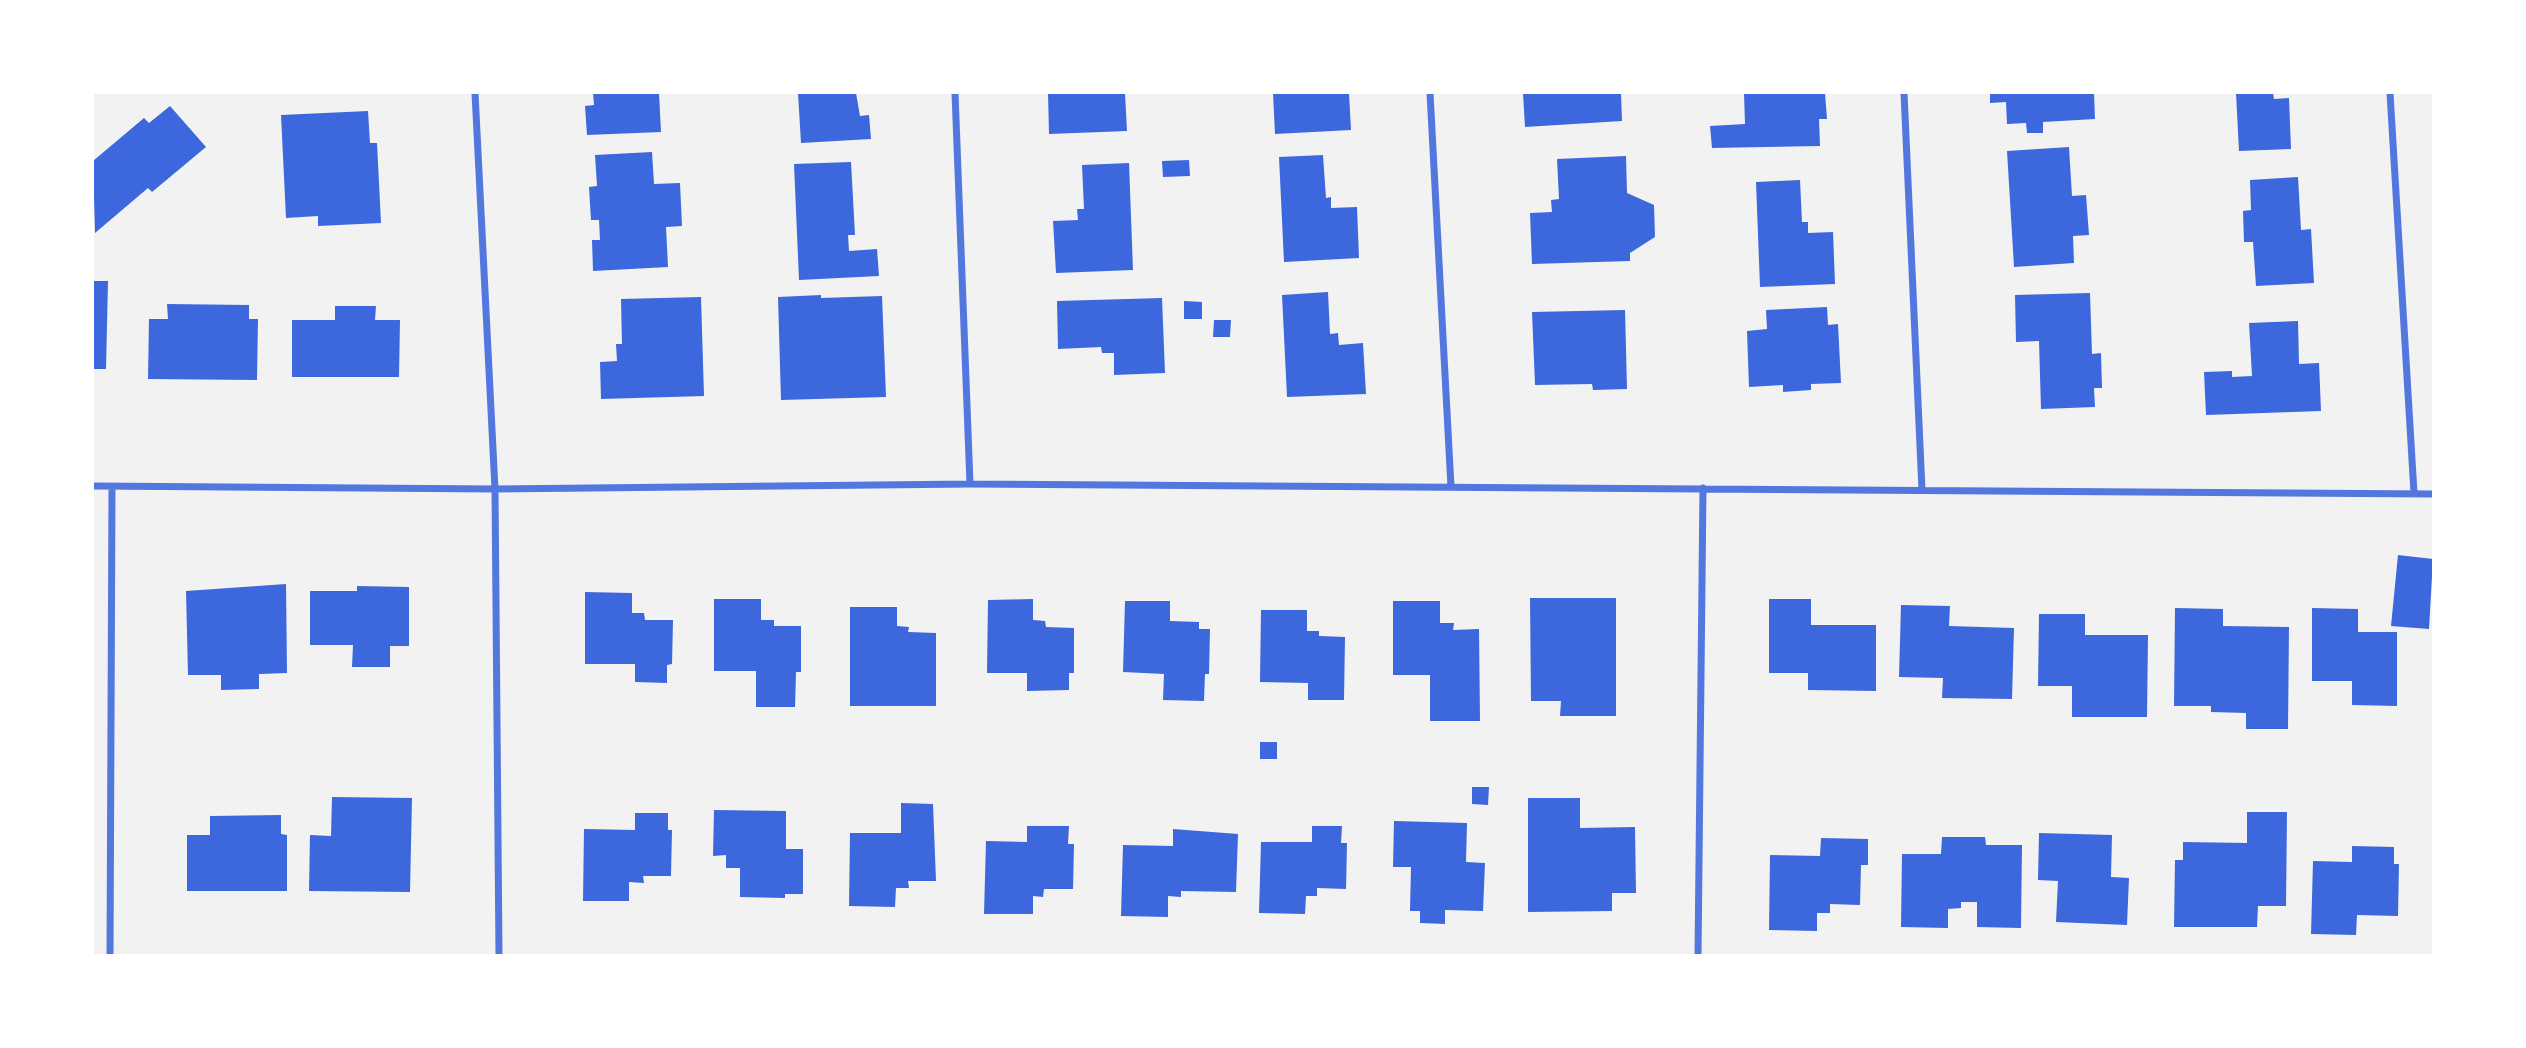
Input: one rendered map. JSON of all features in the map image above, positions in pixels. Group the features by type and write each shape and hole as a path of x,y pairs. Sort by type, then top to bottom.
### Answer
{"street":[{"path":"475,93 495,489 499,955"},
{"path":"954,93 970,484"},
{"path":"1430,93 1451,487"},
{"path":"1904,93 1922,490"},
{"path":"2390,93 2414,494"},
{"path":"93,486 495,489 970,484 2433,494"},
{"path":"110,955 112,487"},
{"path":"1698,955 1703,488"}],"building":[{"path":"593,93 659,93 661,132 587,135 585,106 594,105"},
{"path":"798,93 856,93 860,116 869,115 871,139 801,143"},
{"path":"1048,93 1125,93 1127,131 1049,134"},
{"path":"1273,93 1349,93 1351,130 1275,134"},
{"path":"1523,93 1621,93 1622,121 1525,127"},
{"path":"1744,93 1825,93 1827,119 1819,119 1820,146 1712,148 1710,126 1745,124"},
{"path":"1990,93 2094,93 2095,119 2043,122 2043,133 2027,133 2026,123 2007,124 2006,102 1990,103"},
{"path":"2236,93 2273,93 2274,99 2289,98 2291,149 2239,151"},
{"path":"170,106 206,147 152,192 148,188 95,233 93,161 144,118 149,123"},
{"path":"368,111 370,143 377,143 381,223 318,226 318,216 286,218 281,115"},
{"path":"2069,147 2072,196 2086,195 2089,235 2073,236 2074,263 2014,267 2007,151"},
{"path":"652,152 654,184 680,183 682,226 666,227 668,267 593,271 592,240 600,240 599,220 591,220 589,187 597,186 595,155"},
{"path":"1323,155 1326,198 1331,197 1331,208 1357,207 1359,258 1284,262 1279,157"},
{"path":"1626,156 1627,193 1654,205 1655,237 1630,253 1630,261 1532,264 1530,213 1552,212 1551,200 1559,199 1557,159"},
{"path":"1189,160 1190,176 1163,177 1162,161"},
{"path":"851,162 855,235 848,235 849,251 877,249 879,276 799,280 794,164"},
{"path":"1129,163 1133,270 1056,273 1053,221 1078,220 1077,209 1084,209 1082,165"},
{"path":"2298,177 2301,230 2311,229 2314,283 2256,286 2253,242 2244,242 2243,211 2251,210 2250,180"},
{"path":"1800,180 1802,222 1808,222 1808,233 1833,232 1835,284 1760,287 1756,182"},
{"path":"93,281 108,281 106,369 93,369"},
{"path":"1328,292 1330,334 1338,333 1339,345 1363,343 1366,394 1287,397 1282,295"},
{"path":"2090,293 2092,354 2101,353 2102,388 2094,388 2095,407 2041,409 2039,341 2016,342 2015,295"},
{"path":"821,295 821,298 882,296 886,397 781,400 778,297"},
{"path":"701,297 704,396 601,399 600,362 617,361 616,344 622,344 621,299"},
{"path":"1162,298 1165,373 1114,375 1114,353 1102,353 1101,347 1058,349 1057,301"},
{"path":"1184,301 1202,302 1202,319 1184,319"},
{"path":"167,304 249,305 249,319 258,319 257,380 148,379 149,319 168,319"},
{"path":"335,306 376,306 375,320 400,320 399,377 292,377 292,320 335,320"},
{"path":"1827,307 1828,325 1838,324 1841,383 1811,384 1811,390 1783,392 1783,385 1749,387 1747,331 1767,329 1766,310"},
{"path":"1625,310 1627,389 1593,390 1592,384 1535,385 1532,312"},
{"path":"1214,320 1231,320 1230,337 1213,337"},
{"path":"2298,321 2299,364 2319,363 2321,411 2206,415 2204,372 2232,371 2232,377 2252,376 2249,323"},
{"path":"2398,555 2433,559 2429,629 2391,626"},
{"path":"286,584 287,673 259,674 259,689 221,690 221,675 188,675 186,591"},
{"path":"357,586 409,587 409,646 390,646 390,667 352,667 353,645 310,645 310,591 357,591"},
{"path":"585,592 632,593 632,613 644,613 645,620 673,620 672,664 667,665 667,683 635,682 635,664 585,664"},
{"path":"1530,598 1616,598 1616,716 1560,716 1561,701 1531,701"},
{"path":"714,599 761,599 761,620 774,620 774,626 801,626 801,672 796,672 795,707 756,707 756,671 714,671"},
{"path":"1033,599 1033,620 1045,621 1046,627 1074,628 1074,673 1069,673 1069,690 1027,691 1027,673 987,673 988,600"},
{"path":"1769,599 1811,599 1811,625 1876,625 1876,691 1808,690 1808,673 1769,673"},
{"path":"1125,601 1170,601 1170,621 1199,622 1199,629 1210,629 1209,674 1205,674 1204,701 1163,700 1164,674 1123,672"},
{"path":"1393,601 1440,601 1440,623 1454,623 1453,630 1479,629 1480,721 1430,721 1430,675 1393,675"},
{"path":"1901,605 1950,606 1949,626 2014,628 2012,699 1942,698 1943,678 1899,677"},
{"path":"850,607 897,607 897,626 909,627 908,632 936,633 936,706 850,706"},
{"path":"2175,608 2223,609 2223,626 2289,627 2288,729 2246,729 2246,713 2211,712 2211,706 2174,706"},
{"path":"2312,608 2358,609 2358,632 2397,632 2397,706 2352,705 2352,681 2312,681"},
{"path":"1261,610 1307,610 1307,631 1319,631 1319,636 1345,637 1344,700 1308,700 1308,683 1260,682"},
{"path":"2039,614 2085,614 2085,635 2148,635 2147,717 2072,717 2072,686 2038,686"},
{"path":"1260,742 1277,742 1277,759 1260,759"},
{"path":"1472,787 1489,787 1488,805 1472,804"},
{"path":"332,797 412,798 410,892 309,891 310,835 331,836"},
{"path":"1528,798 1580,798 1580,828 1635,827 1636,893 1612,893 1612,911 1528,912"},
{"path":"901,803 933,804 936,881 908,881 909,888 896,888 895,907 849,906 850,833 901,833"},
{"path":"714,810 786,811 786,849 803,849 803,894 785,894 785,898 740,897 740,868 726,868 726,855 713,856"},
{"path":"2247,812 2287,812 2286,906 2258,906 2257,927 2174,927 2175,860 2183,860 2183,842 2247,843"},
{"path":"635,813 668,813 668,830 672,830 671,876 643,876 644,883 629,882 629,901 583,901 584,829 635,830"},
{"path":"281,815 281,834 287,835 287,891 187,891 187,835 210,835 210,816"},
{"path":"1394,821 1467,823 1466,862 1485,863 1483,911 1445,910 1445,924 1420,923 1420,911 1410,911 1411,867 1393,867"},
{"path":"1027,826 1069,826 1068,844 1074,844 1073,889 1044,889 1043,897 1033,896 1033,914 984,914 986,841 1027,842"},
{"path":"1312,826 1342,826 1341,843 1347,843 1346,889 1317,888 1317,896 1306,896 1305,914 1259,913 1261,842 1312,842"},
{"path":"1173,829 1238,834 1236,892 1181,891 1181,897 1168,896 1168,917 1121,916 1123,845 1173,846"},
{"path":"2039,833 2112,835 2111,877 2129,878 2127,925 2056,922 2058,881 2038,880"},
{"path":"1942,837 1985,837 1986,845 2022,845 2021,928 1977,927 1977,902 1961,902 1961,908 1948,909 1948,928 1901,927 1902,854 1941,854"},
{"path":"1821,838 1868,839 1868,865 1861,865 1860,905 1830,904 1830,913 1817,913 1817,931 1769,930 1770,855 1820,856"},
{"path":"2352,846 2394,847 2394,864 2399,864 2398,916 2357,915 2356,935 2311,934 2313,861 2352,862"}]}
